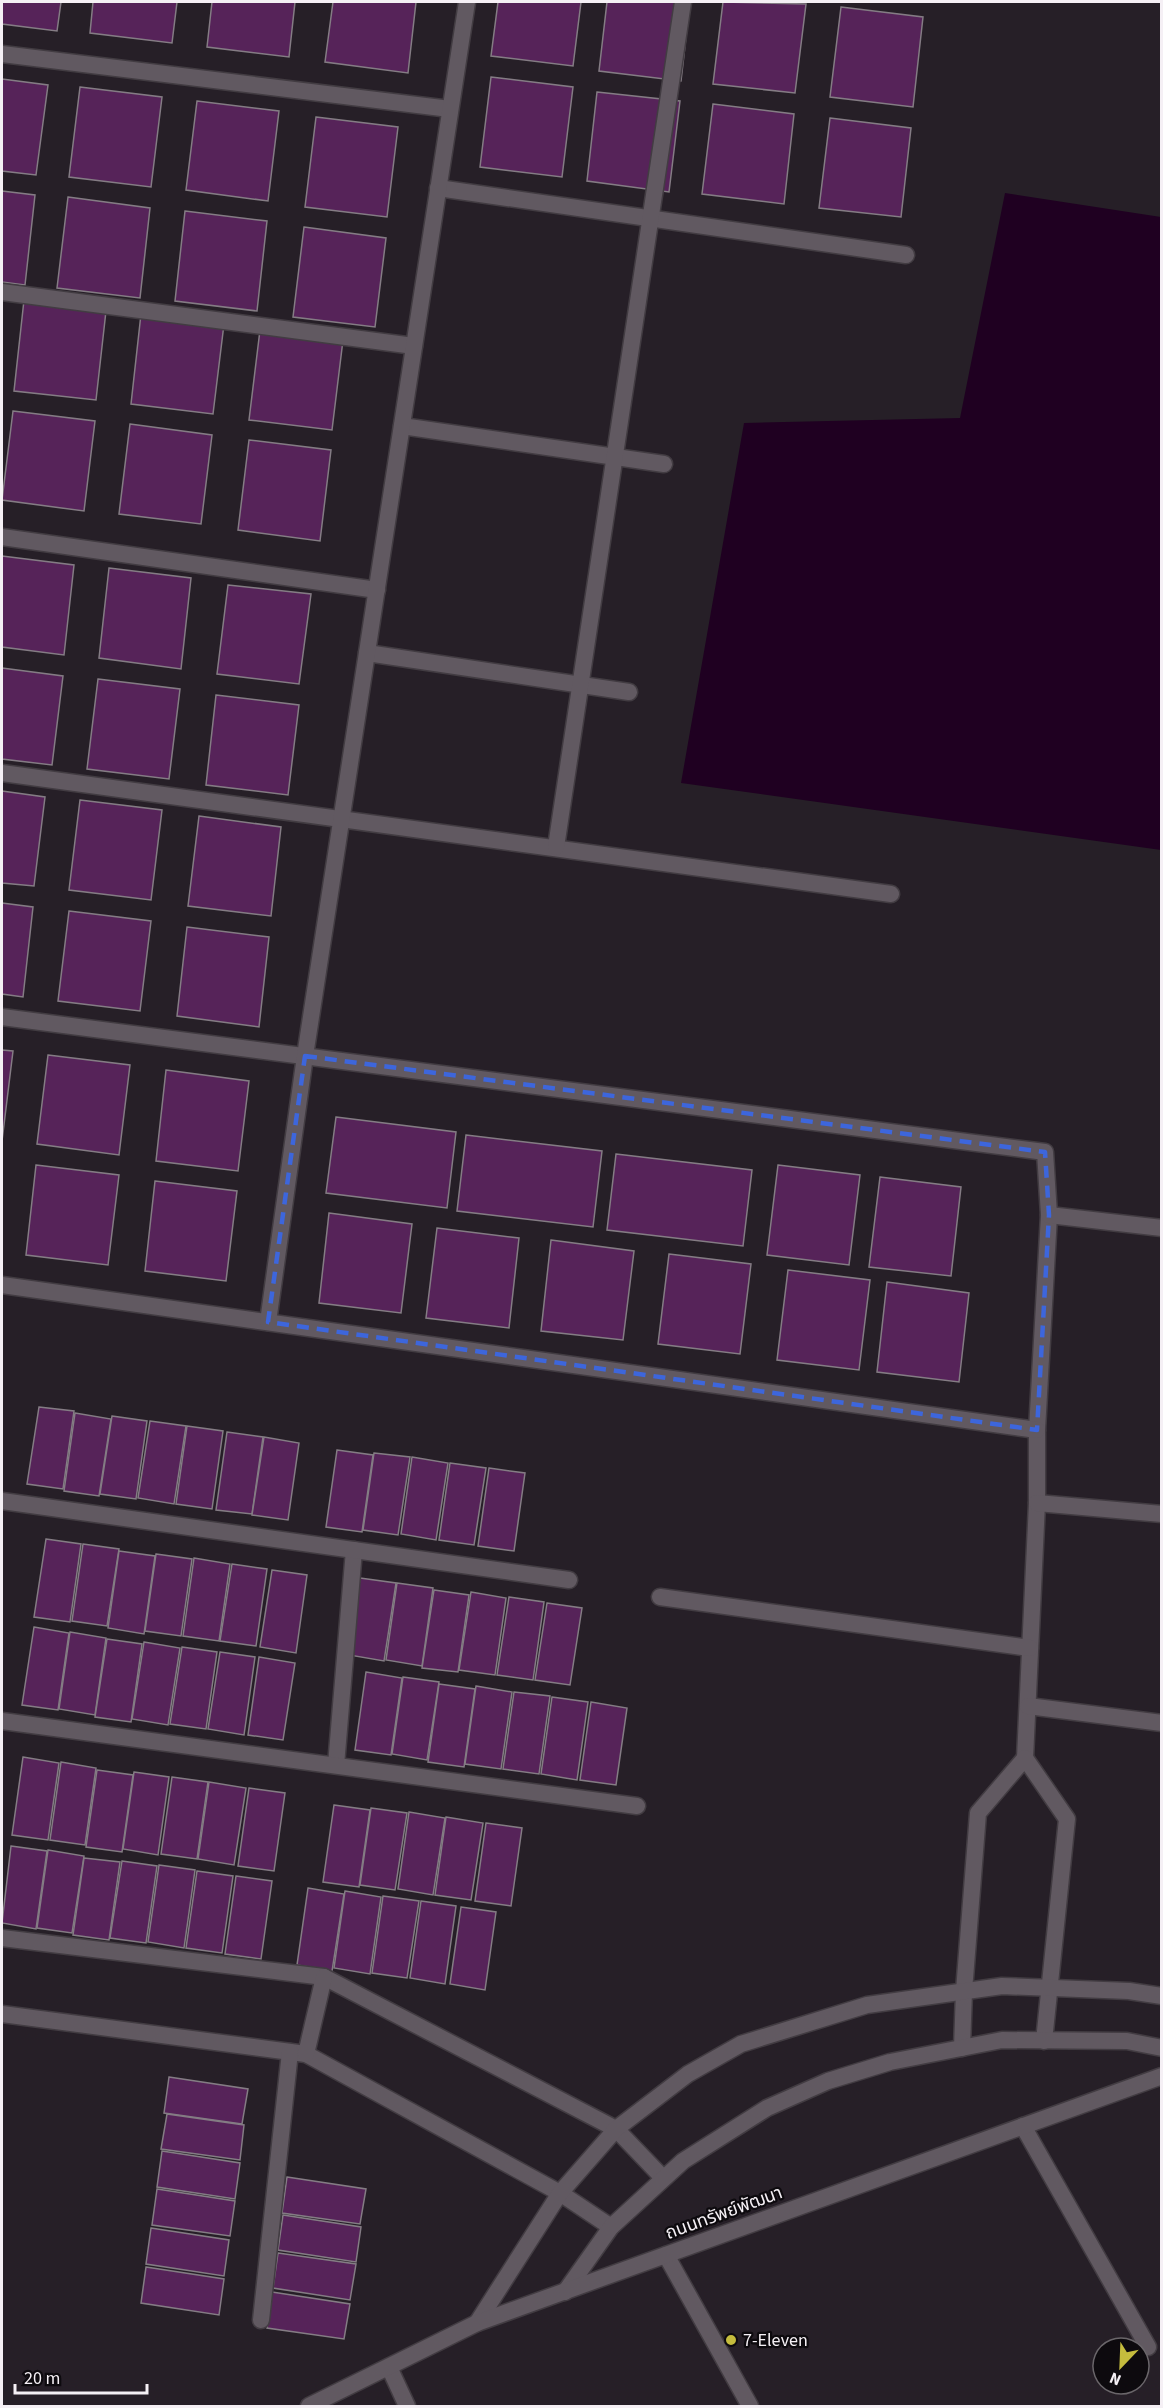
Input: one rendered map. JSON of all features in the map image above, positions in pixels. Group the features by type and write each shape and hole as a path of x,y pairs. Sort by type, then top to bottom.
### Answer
{"street":[{"path":"268,1322 305,1056 467,2"},
{"path":"556,847 683,2"},
{"path":"2,54 450,109"},
{"path":"438,188 906,255"},
{"path":"2,292 414,346"},
{"path":"402,426 664,464"},
{"path":"2,537 377,590"},
{"path":"367,653 629,692"},
{"path":"2,773 891,894"},
{"path":"2,1017 1045,1152 1049,1215 1037,1430 1025,1758 978,1813 964,1991 962,2048"},
{"path":"1049,1215 1161,1228"},
{"path":"2,1285 1037,1430"},
{"path":"2,1501 568,1580"},
{"path":"1036,1503 1161,1514"},
{"path":"336,1765 354,1550"},
{"path":"660,1597 1030,1648"},
{"path":"1028,1706 1161,1723"},
{"path":"2,1721 637,1806"},
{"path":"1025,1758 1067,1819 1044,2040"},
{"path":"2,1938 324,1977 615,2129 663,2178"},
{"path":"261,2320 298,2053 324,1977"},
{"path":"477,2323 560,2193 615,2129 688,2074 741,2044 867,2005 1002,1986 1129,1991 1161,1996"},
{"path":"2,2014 298,2053 560,2193 611,2227"},
{"path":"565,2292 611,2227 683,2161 767,2108 828,2081 890,2062 1002,2040 1127,2041 1161,2048"},
{"name":"ถนนทรัพย์พัฒนา","path":"309,2406 477,2323 1161,2076"},
{"path":"1023,2126 1142,2336"},
{"path":"666,2255 750,2406"},
{"path":"389,2367 407,2406"}],"highlighted area":[{"path":"305,1056 1045,1152 1049,1215 1037,1430 268,1322"}],"shaded area":[{"path":"1005,193 1161,217 1161,850 681,783 744,423 960,418"}],"building":[{"path":"2,2 61,2 57,31 2,24"},
{"path":"93,2 177,2 172,43 90,33"},
{"path":"212,2 295,2 289,57 207,47"},
{"path":"333,2 416,2 408,73 325,62"},
{"path":"498,2 581,2 573,66 491,56"},
{"path":"607,2 690,2 681,81 599,71"},
{"path":"723,2 806,4 795,93 713,84"},
{"path":"841,7 923,17 913,107 830,97"},
{"path":"491,77 573,87 562,177 480,167"},
{"path":"2,79 48,85 36,175 2,171"},
{"path":"80,87 162,97 151,187 69,177"},
{"path":"597,92 680,101 669,192 587,181"},
{"path":"197,101 279,111 268,201 186,190"},
{"path":"713,104 794,114 784,204 702,194"},
{"path":"316,117 398,127 387,217 305,207"},
{"path":"830,118 911,128 901,217 819,208"},
{"path":"2,191 35,195 25,285 2,282"},
{"path":"68,197 150,208 140,298 57,288"},
{"path":"185,211 267,221 257,311 175,301"},
{"path":"304,227 386,238 375,327 293,317"},
{"path":"24,300 106,311 96,400 14,391"},
{"path":"141,314 224,324 213,414 131,404"},
{"path":"260,330 343,340 332,430 249,420"},
{"path":"13,411 95,421 84,511 2,500"},
{"path":"130,424 212,435 201,524 119,514"},
{"path":"249,440 331,450 320,541 238,530"},
{"path":"2,556 74,565 64,655 2,647"},
{"path":"109,568 191,578 181,669 99,658"},
{"path":"228,585 311,594 299,684 217,674"},
{"path":"2,668 63,676 52,765 2,759"},
{"path":"98,679 180,689 169,779 87,769"},
{"path":"216,695 299,705 288,795 206,785"},
{"path":"2,791 45,797 34,886 2,883"},
{"path":"80,800 162,810 151,900 69,890"},
{"path":"199,816 281,827 271,916 188,906"},
{"path":"2,903 33,907 23,997 2,994"},
{"path":"69,911 151,921 140,1011 58,1001"},
{"path":"187,927 269,937 259,1027 177,1016"},
{"path":"2,1050 13,1051 2,1141"},
{"path":"48,1055 130,1065 119,1155 37,1144"},
{"path":"166,1070 249,1081 238,1171 156,1161"},
{"path":"336,1117 456,1132 447,1208 326,1193"},
{"path":"466,1135 602,1151 593,1227 457,1211"},
{"path":"616,1154 752,1170 743,1246 607,1230"},
{"path":"36,1165 119,1175 108,1265 26,1255"},
{"path":"778,1165 860,1175 849,1265 767,1255"},
{"path":"880,1177 961,1187 951,1276 869,1267"},
{"path":"155,1181 237,1191 226,1281 145,1271"},
{"path":"329,1213 412,1224 401,1313 319,1303"},
{"path":"437,1228 519,1238 509,1328 426,1318"},
{"path":"551,1240 634,1251 623,1340 541,1331"},
{"path":"669,1254 751,1264 740,1354 658,1344"},
{"path":"788,1270 870,1280 859,1370 777,1360"},
{"path":"887,1282 969,1293 959,1382 877,1372"},
{"path":"39,1407 74,1411 63,1489 27,1484"},
{"path":"75,1413 111,1419 99,1496 64,1491"},
{"path":"112,1416 147,1421 136,1499 100,1494"},
{"path":"150,1421 186,1426 174,1504 138,1498"},
{"path":"187,1426 223,1431 212,1509 176,1504"},
{"path":"227,1432 263,1437 252,1514 216,1510"},
{"path":"264,1437 299,1443 288,1520 252,1515"},
{"path":"337,1450 373,1455 362,1532 326,1527"},
{"path":"374,1453 410,1457 398,1535 363,1530"},
{"path":"412,1457 448,1463 436,1540 401,1534"},
{"path":"450,1463 486,1468 474,1545 439,1540"},
{"path":"489,1468 525,1473 514,1551 478,1546"},
{"path":"46,1539 81,1544 70,1622 34,1617"},
{"path":"83,1544 119,1549 107,1626 72,1621"},
{"path":"119,1551 155,1556 144,1634 108,1628"},
{"path":"156,1554 192,1559 181,1636 145,1631"},
{"path":"194,1558 230,1564 219,1641 183,1636"},
{"path":"232,1564 267,1569 256,1646 220,1641"},
{"path":"272,1570 307,1575 296,1653 260,1647"},
{"path":"360,1578 396,1583 384,1661 349,1655"},
{"path":"397,1583 433,1588 422,1666 386,1660"},
{"path":"434,1590 469,1595 458,1672 422,1668"},
{"path":"471,1592 506,1598 495,1675 459,1670"},
{"path":"509,1597 544,1602 533,1680 497,1675"},
{"path":"547,1603 582,1608 570,1685 535,1680"},
{"path":"34,1627 69,1633 58,1710 22,1705"},
{"path":"70,1632 106,1638 95,1715 59,1709"},
{"path":"107,1639 142,1644 131,1722 95,1717"},
{"path":"144,1642 180,1648 168,1725 132,1719"},
{"path":"182,1647 217,1652 206,1729 170,1724"},
{"path":"220,1652 255,1657 244,1735 208,1729"},
{"path":"259,1657 295,1663 283,1740 248,1735"},
{"path":"366,1672 402,1678 391,1755 355,1750"},
{"path":"403,1677 439,1682 427,1760 392,1754"},
{"path":"439,1684 475,1689 464,1767 428,1762"},
{"path":"476,1686 512,1692 501,1769 465,1764"},
{"path":"514,1692 550,1696 539,1774 503,1769"},
{"path":"552,1697 588,1702 577,1780 541,1774"},
{"path":"591,1702 627,1708 616,1785 580,1780"},
{"path":"23,1757 59,1763 48,1840 12,1835"},
{"path":"61,1762 96,1768 85,1845 50,1840"},
{"path":"97,1770 133,1775 122,1852 86,1847"},
{"path":"134,1772 169,1777 158,1855 123,1849"},
{"path":"172,1777 208,1782 197,1859 161,1854"},
{"path":"209,1782 246,1788 234,1865 198,1859"},
{"path":"249,1788 285,1793 274,1871 238,1866"},
{"path":"334,1805 370,1810 359,1887 323,1882"},
{"path":"371,1808 407,1813 395,1890 360,1885"},
{"path":"409,1812 445,1818 433,1895 398,1889"},
{"path":"446,1817 483,1823 471,1900 435,1895"},
{"path":"486,1823 522,1828 511,1906 475,1901"},
{"path":"11,1846 47,1851 36,1929 2,1923"},
{"path":"48,1850 84,1856 72,1933 37,1928"},
{"path":"84,1858 120,1862 109,1940 73,1935"},
{"path":"122,1861 157,1866 146,1943 110,1938"},
{"path":"159,1865 195,1870 184,1948 148,1942"},
{"path":"197,1871 233,1876 222,1953 186,1948"},
{"path":"236,1876 272,1881 261,1959 225,1954"},
{"path":"308,1888 344,1894 332,1971 297,1965"},
{"path":"345,1891 381,1897 370,1974 334,1968"},
{"path":"383,1896 419,1901 407,1978 372,1973"},
{"path":"421,1901 456,1906 445,1984 410,1978"},
{"path":"461,1907 496,1912 485,1990 450,1984"},
{"path":"169,2077 248,2089 242,2124 164,2113"},
{"path":"167,2114 244,2125 240,2160 161,2149"},
{"path":"162,2151 240,2163 235,2199 157,2187"},
{"path":"287,2177 366,2189 360,2224 282,2213"},
{"path":"157,2189 235,2201 230,2236 152,2225"},
{"path":"283,2215 361,2227 356,2262 278,2250"},
{"path":"151,2228 229,2240 224,2276 146,2264"},
{"path":"278,2253 356,2264 350,2300 273,2288"},
{"path":"146,2267 224,2279 219,2315 141,2303"},
{"path":"272,2292 350,2304 344,2339 267,2328"}],"place":[{"name":"7-Eleven","path":"731,2340"}]}
